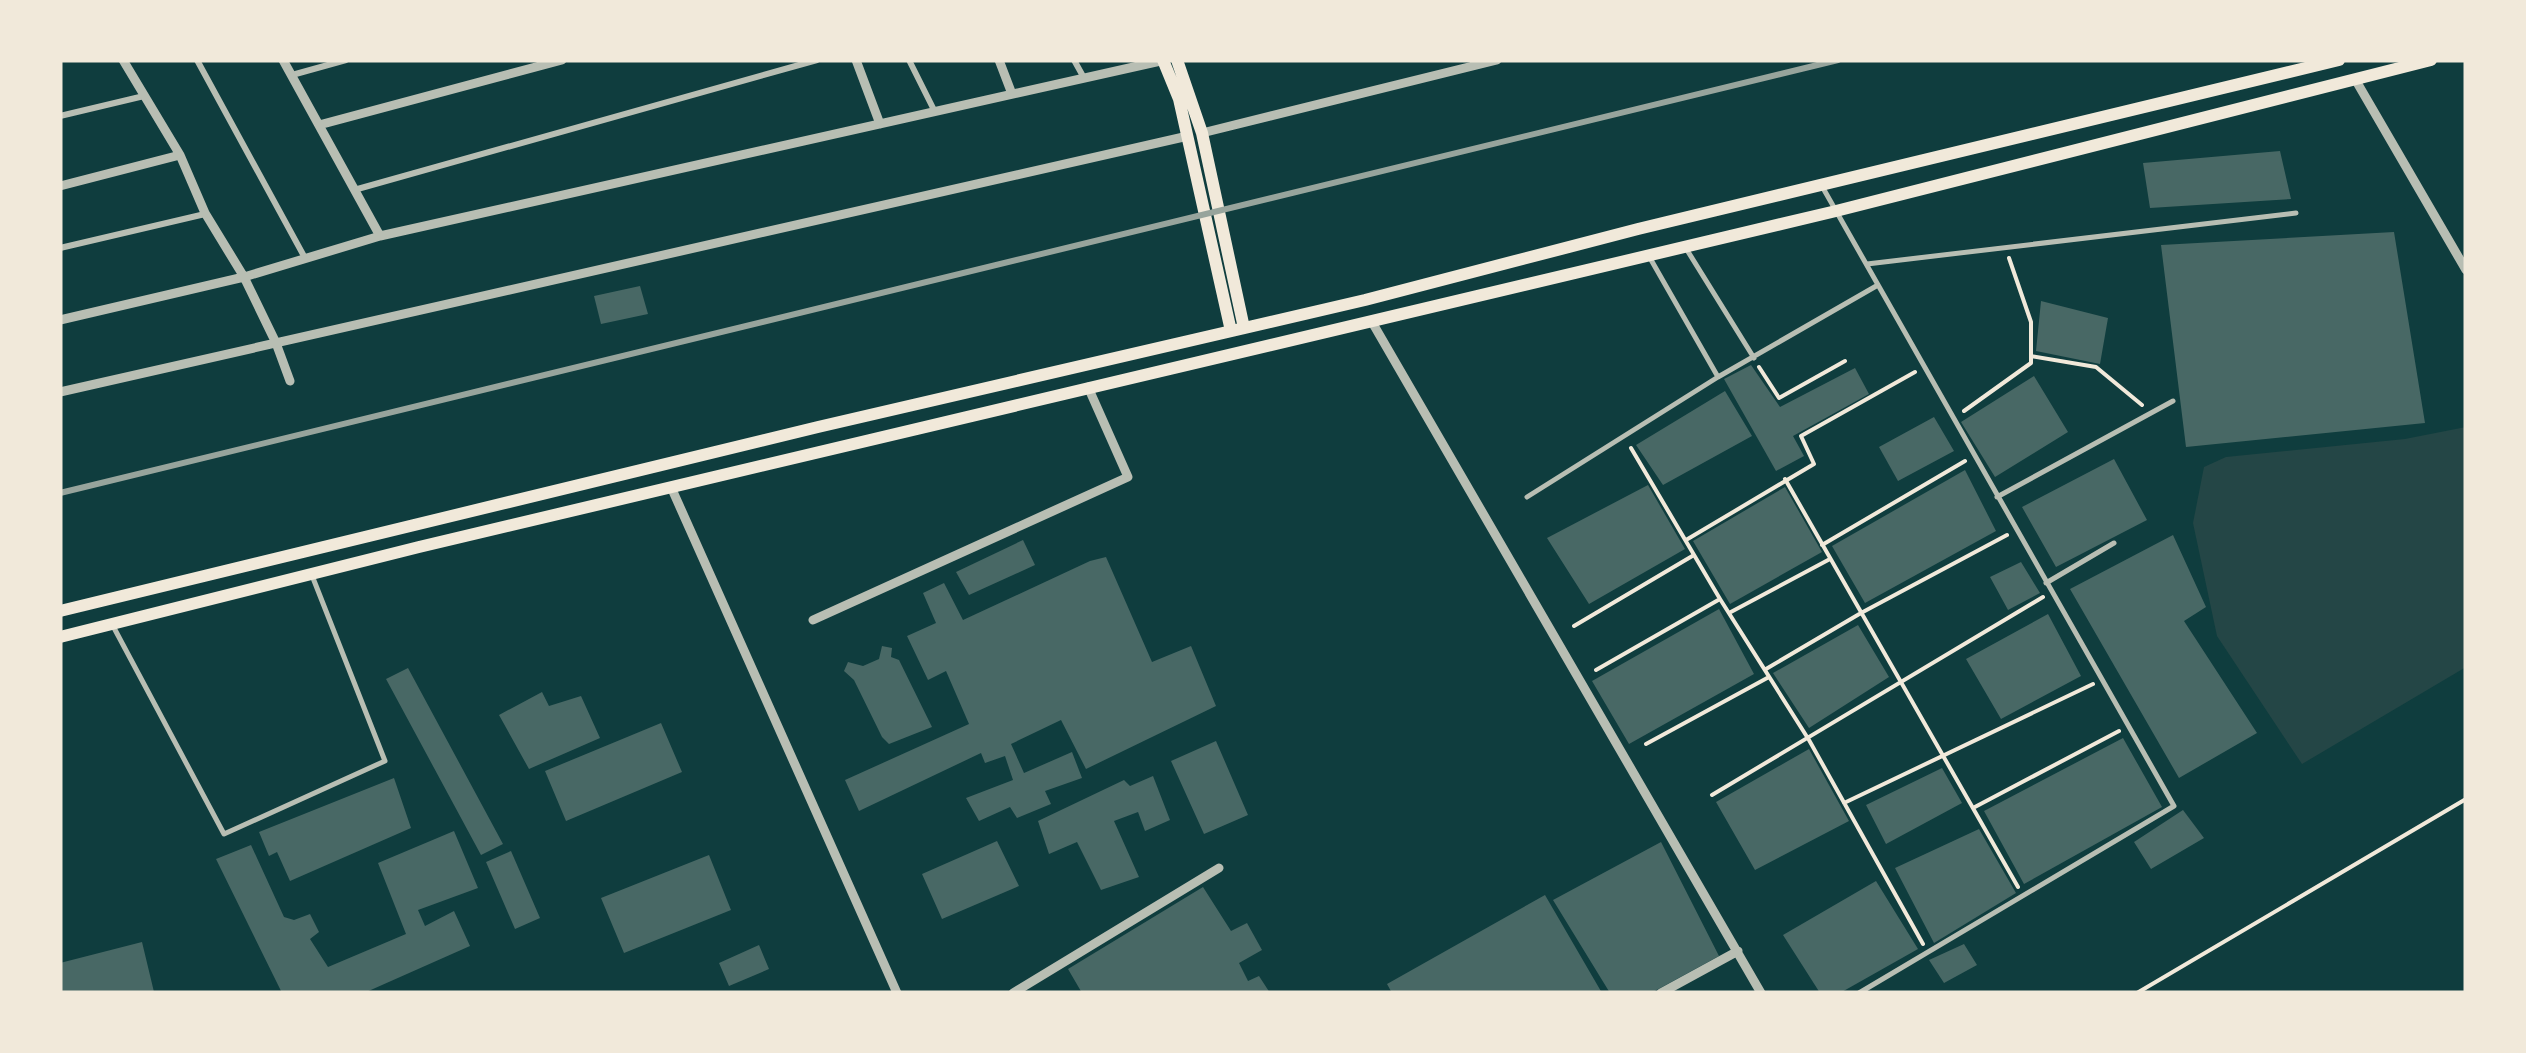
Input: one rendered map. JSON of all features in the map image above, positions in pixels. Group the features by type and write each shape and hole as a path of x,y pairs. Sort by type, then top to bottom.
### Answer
{"main road":[{"path":"1164,60 1195,135"},
{"path":"1177,60 1237,329"},
{"path":"60,611 2338,60"},
{"path":"60,637 671,487 1836,211 2432,60"}],"street":[{"path":"123,60 180,155 205,214 244,277 290,381"},
{"path":"197,60 306,259"},
{"path":"283,60 380,236"},
{"path":"292,75 346,60"},
{"path":"319,125 562,60"},
{"path":"354,190 817,60"},
{"path":"856,60 880,124"},
{"path":"909,60 936,112"},
{"path":"999,60 1012,94"},
{"path":"1074,60 1084,78"},
{"path":"60,320 244,277 380,236 1164,60"},
{"path":"60,392 1195,135 1497,60"},
{"path":"2354,79 2466,270"},
{"path":"60,116 144,96"},
{"path":"60,186 180,155"},
{"path":"60,248 205,214"},
{"path":"1372,322 1761,993"},
{"path":"814,620 1128,477 1088,388"},
{"path":"671,487 897,993"},
{"path":"1013,993 1219,868"},
{"path":"1661,993 1738,951"}],"lane":[{"path":"1822,186 2174,806 1859,993"},
{"path":"1867,264 2296,213"},
{"path":"1685,246 1754,358"},
{"path":"1648,254 1718,378"},
{"path":"1527,497 1718,378 1878,285"},
{"path":"1997,497 2173,401"},
{"path":"2046,583 2114,543"},
{"path":"112,625 224,834 385,761 312,575"}],"path":[{"path":"1952,419 2031,363 2030,322 2005,248"},
{"path":"2031,356 2096,367 2152,413"},
{"path":"1754,358 1779,398 1845,360"},
{"path":"1685,540 1814,464 1801,436 1924,367"},
{"path":"1624,437 1728,613 1810,740 1928,952"},
{"path":"1822,545 1973,456"},
{"path":"1785,479 2023,896"},
{"path":"1764,670 1861,612 2016,531"},
{"path":"1574,626 1694,555"},
{"path":"1728,613 1830,558"},
{"path":"1712,796 2051,592"},
{"path":"1596,670 1720,599"},
{"path":"1646,744 1769,676"},
{"path":"1844,804 2101,680"},
{"path":"1973,808 2128,726"},
{"path":"2137,993 2466,799"}],"shaded area":[{"path":"2466,427 2466,667 2302,764 2217,636 2193,523 2204,467 2226,457 2405,439"}],"building":[{"path":"2280,151 2291,199 2150,208 2143,163"},
{"path":"2394,232 2425,423 2186,447 2161,245"},
{"path":"640,286 648,314 601,324 594,296"},
{"path":"2041,301 2108,318 2100,364 2036,351"},
{"path":"1751,365 1780,407 1855,368 1869,394 1793,436 1804,456 1776,471 1724,379"},
{"path":"2034,376 2068,432 1995,477 1961,422"},
{"path":"1725,391 1752,436 1663,485 1636,445"},
{"path":"1934,417 1954,451 1898,481 1879,447"},
{"path":"2114,459 2147,520 2056,567 2022,507"},
{"path":"1965,470 1996,531 1865,603 1832,546"},
{"path":"1648,485 1685,549 1589,604 1547,538"},
{"path":"1785,487 1822,552 1730,604 1693,541"},
{"path":"2173,535 2206,607 2184,621 2257,733 2179,778 2070,589"},
{"path":"1023,540 1035,565 969,595 956,572"},
{"path":"1106,557 1152,662 1191,646 1216,706 1086,769 1061,720 1011,744 1024,773 1072,752 1082,778 1045,791 1051,804 1017,818 1010,807 979,821 966,798 1013,780 1005,756 985,763 981,753 859,811 845,780 969,724 946,671 928,680 907,636 936,623 923,593 944,583 963,620"},
{"path":"2021,562 2040,593 2008,610 1990,577"},
{"path":"1719,609 1754,674 1629,744 1592,681"},
{"path":"2048,614 2081,676 2001,719 1966,659"},
{"path":"1858,625 1889,677 1809,728 1773,673"},
{"path":"882,646 892,648 891,657 899,660 932,727 889,744 854,680 844,671 848,662 863,666 879,659"},
{"path":"408,668 503,844 481,855 386,679"},
{"path":"542,692 549,706 581,696 600,738 529,769 499,715"},
{"path":"661,723 682,772 566,821 545,771"},
{"path":"2123,738 2162,807 2024,884 1984,811"},
{"path":"1216,741 1248,815 1204,834 1171,761"},
{"path":"1809,749 1849,821 1755,870 1716,802"},
{"path":"1942,768 1962,803 1886,844 1866,805"},
{"path":"1153,776 1170,820 1145,831 1138,812 1114,821 1139,877 1101,890 1077,842 1049,854 1038,821 1124,780 1130,786"},
{"path":"394,778 411,828 290,881 277,852 269,856 259,832"},
{"path":"2183,810 2204,838 2151,869 2134,842"},
{"path":"1979,829 2016,893 1934,943 1895,868"},
{"path":"454,831 478,888 418,910 425,926 454,911 470,946 364,993 282,993 216,859 251,845 284,917 294,920 310,914 319,932 310,939 328,967 406,934 378,863"},
{"path":"997,841 1019,886 942,919 922,874"},
{"path":"1661,842 1719,956 1651,993 1610,993 1553,900"},
{"path":"511,851 540,918 515,929 486,862"},
{"path":"709,855 731,910 624,953 601,898"},
{"path":"1876,881 1918,949 1840,993 1820,993 1783,935"},
{"path":"1203,887 1231,931 1247,923 1262,950 1239,963 1248,981 1259,976 1270,993 1082,993 1068,969"},
{"path":"1545,895 1602,993 1392,993 1387,984"},
{"path":"142,942 154,992 60,993 60,963"},
{"path":"1964,944 1977,965 1944,983 1929,960"},
{"path":"759,945 769,969 729,986 719,963"}],"railway":[{"path":"60,493 1838,60"}]}
